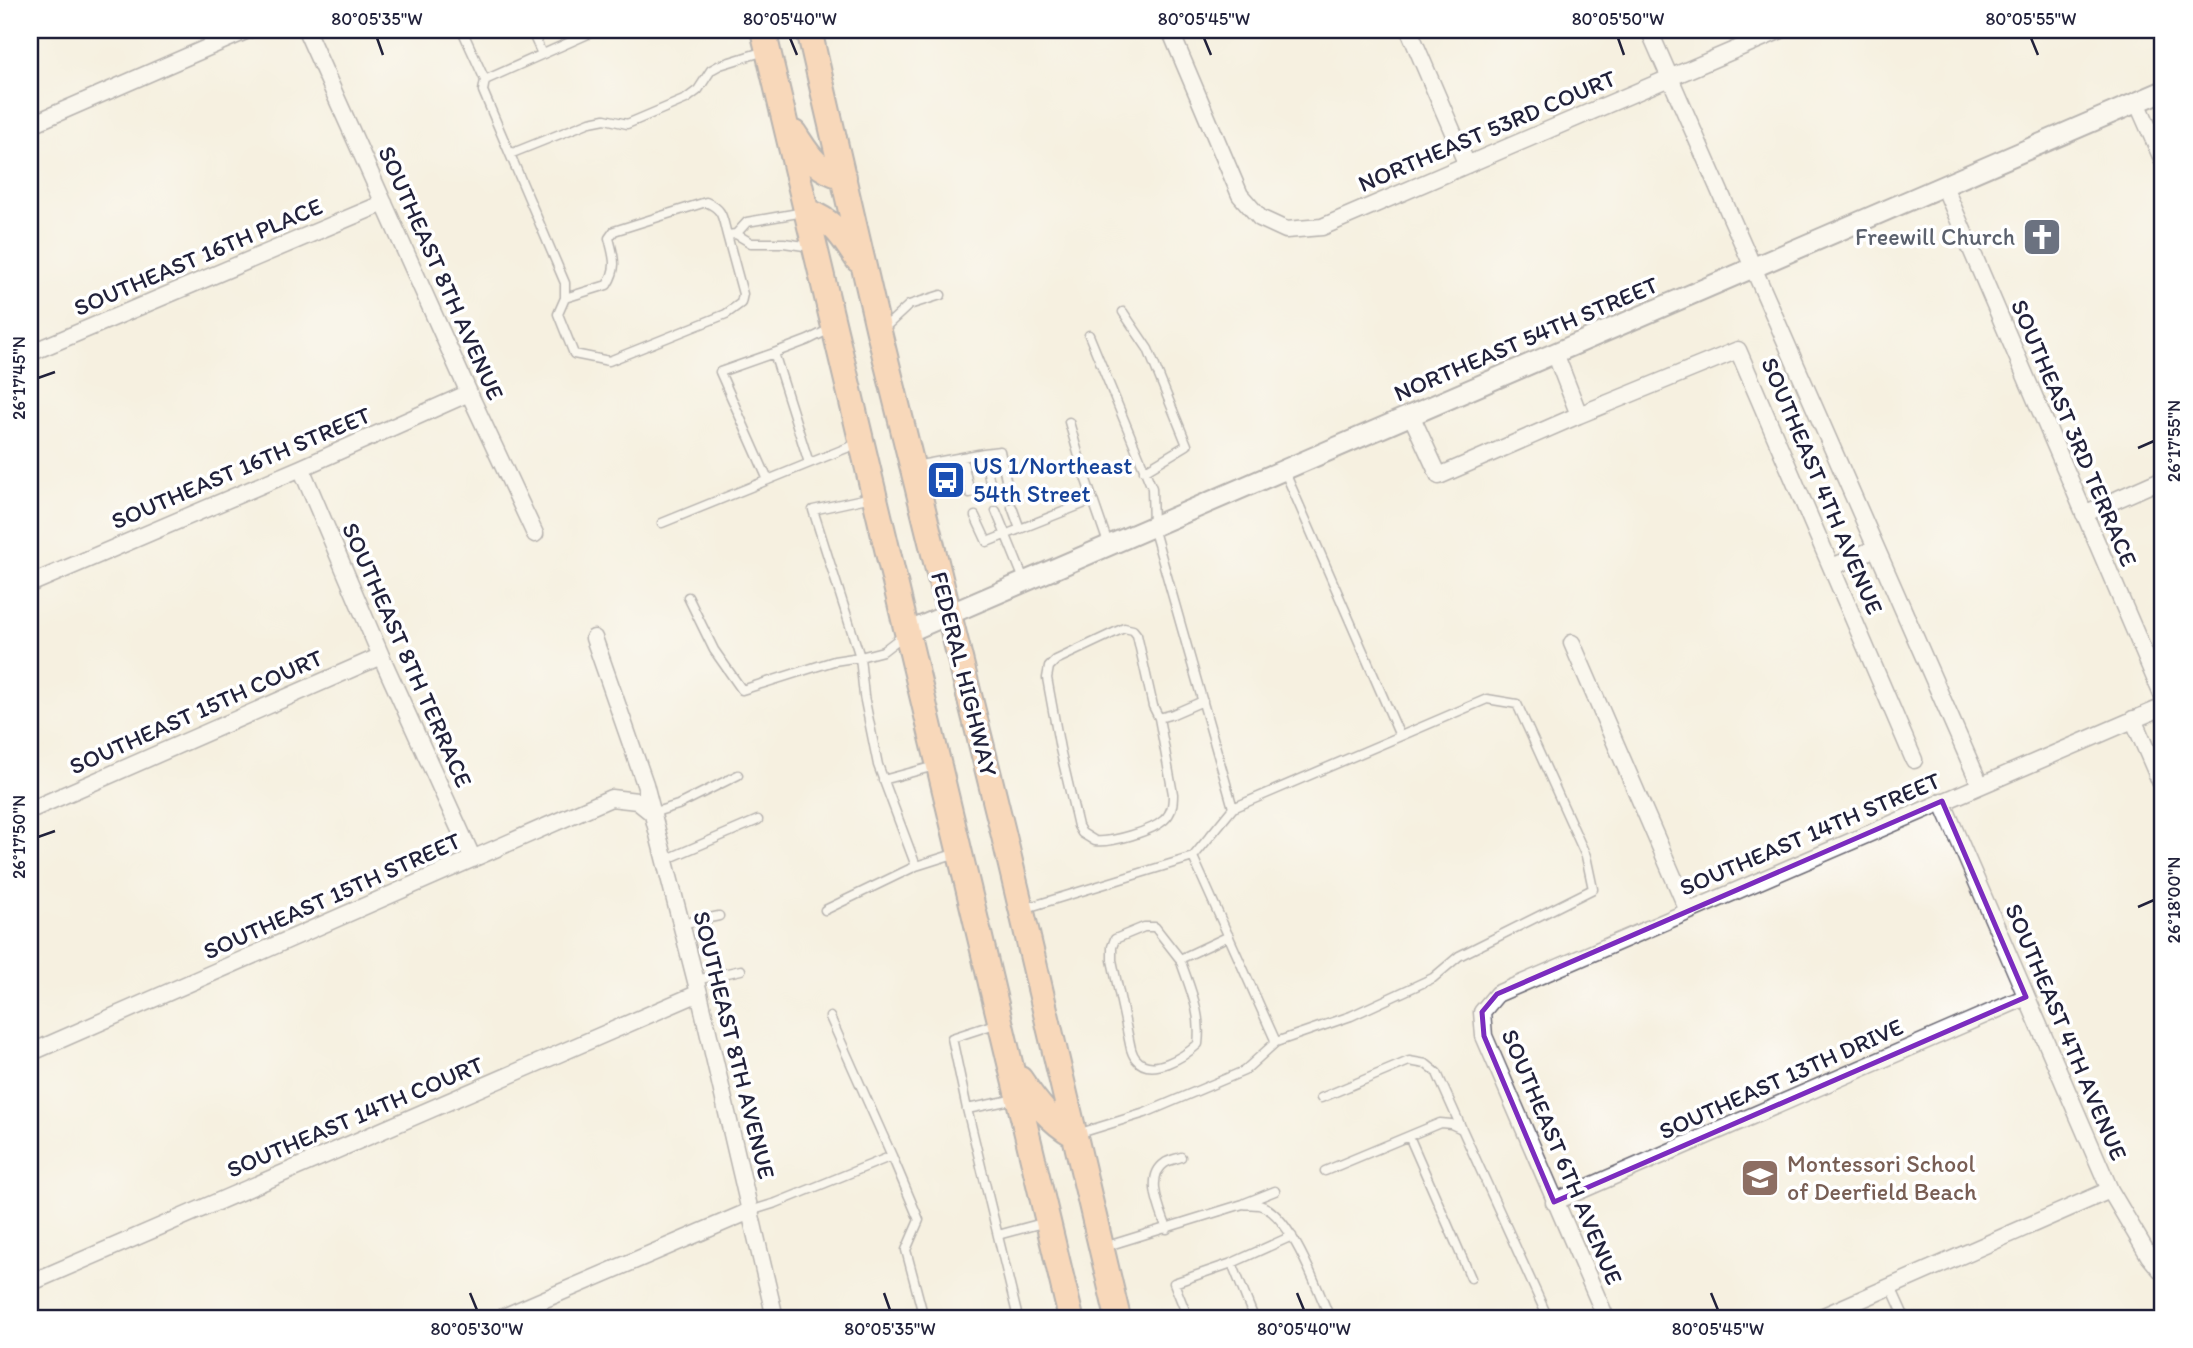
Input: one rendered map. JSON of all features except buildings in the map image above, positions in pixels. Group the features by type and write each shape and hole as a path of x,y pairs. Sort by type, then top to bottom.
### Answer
{"main road":[{"name":"FEDERAL HIGHWAY","path":"809,30 879,332 1118,1318"},
{"name":"FEDERAL HIGHWAY","path":"766,40 1072,1318"},
{"path":"785,121 813,162 844,177"},
{"path":"807,211 834,226 867,272"},
{"path":"1012,1067 1039,1108 1057,1125 1074,1135"}],"street":[{"path":"30,124 248,30"},
{"name":"SOUTHEAST 8TH AVENUE","path":"306,30 469,393 536,534"},
{"name":"NORTHEAST 53RD COURT","path":"1170,30 1240,195 1260,218 1286,230 1322,227 1780,30"},
{"path":"1409,30 1467,165"},
{"name":"SOUTHEAST 4TH AVENUE","path":"1649,30 1980,785"},
{"name":"NORTHEAST 54TH STREET","path":"908,632 2163,91"},
{"path":"2137,102 2163,161"},
{"name":"SOUTHEAST 3RD TERRACE","path":"1944,186 2163,696"},
{"name":"SOUTHEAST 16TH PLACE","path":"30,354 384,203"},
{"name":"SOUTHEAST 4TH AVENUE","path":"1579,415 1738,350 1914,760"},
{"path":"1411,415 1439,476 1579,415 1555,353"},
{"name":"SOUTHEAST 16TH STREET","path":"30,584 469,393"},
{"name":"SOUTHEAST 8TH TERRACE","path":"301,468 381,656 473,859"},
{"path":"2084,513 2163,479"},
{"path":"1832,568 1876,548"},
{"name":"SOUTHEAST 8TH AVENUE","path":"594,638 645,784 697,986 775,1318"},
{"path":"1572,643 1688,911"},
{"name":"SOUTHEAST 15TH COURT","path":"30,810 381,656"},
{"name":"SOUTHEAST 14TH STREET","path":"1482,1012 1497,994 2163,707"},
{"path":"2133,719 2163,788"},
{"name":"SOUTHEAST 15TH STREET","path":"30,1053 611,798 637,801 652,813"},
{"name":"SOUTHEAST 4TH AVENUE","path":"1942,801 2110,1190 2149,1256 2163,1273"},
{"name":"SOUTHEAST 14TH COURT","path":"30,1283 697,986"},
{"name":"SOUTHEAST 13TH DRIVE","path":"1554,1202 2026,997"},
{"name":"SOUTHEAST 6TH AVENUE","path":"1482,1012 1484,1037 1606,1318"},
{"path":"1819,1318 2110,1190"},
{"path":"501,1318 750,1212"}],"lane":[{"path":"462,30 485,80 484,91 565,283 565,298 558,314 575,354 609,361 726,314 741,303 743,294 732,235 717,207 706,202 614,231 609,238 616,262 607,285 565,298"},
{"path":"531,30 542,54"},
{"path":"485,80 597,30"},
{"path":"510,154 590,122 605,119 627,124 686,99 698,90 711,70 766,40"},
{"path":"732,235 747,222 807,211"},
{"path":"732,235 751,243 784,243 815,248"},
{"path":"879,332 909,305 941,295"},
{"path":"1123,312 1148,349 1187,445 1144,471"},
{"path":"768,480 720,372 808,340 834,327"},
{"path":"1088,335 1152,488 1153,527 1233,808"},
{"path":"774,353 809,463"},
{"path":"1069,422 1109,545"},
{"path":"662,523 862,442"},
{"path":"913,466 1000,451 1007,484"},
{"path":"984,453 991,488"},
{"path":"962,457 970,493"},
{"path":"1284,470 1400,736"},
{"path":"875,497 813,510 860,657 864,696 878,765 916,866"},
{"path":"975,516 987,542 1093,500"},
{"path":"1012,507 1020,529"},
{"path":"996,511 1025,582"},
{"path":"688,597 714,650 743,690 834,661 883,651 908,632"},
{"path":"1124,628 1133,630 1137,635 1153,706 1160,718 1173,806 1164,820 1127,838 1095,841 1082,833 1078,826 1047,678 1049,667 1056,660 1124,628"},
{"path":"1021,909 1193,857 1233,808 1486,699 1517,704 1586,856 1593,889 1459,956 1433,978 1351,1016 1276,1042 1244,1070 1145,1113 1074,1135"},
{"path":"1160,718 1203,701"},
{"path":"883,780 939,765"},
{"path":"652,813 678,806 738,775"},
{"path":"665,860 758,820"},
{"path":"825,910 916,866 960,852"},
{"path":"1193,857 1276,1042"},
{"path":"681,924 719,916"},
{"path":"1144,927 1154,927 1180,960 1195,1003 1200,1027 1198,1044 1177,1059 1155,1067 1144,1066 1136,1060 1130,1049 1112,960 1112,947 1115,939 1144,927"},
{"path":"1180,960 1229,936"},
{"path":"697,986 741,970"},
{"path":"830,1017 919,1220 906,1250 924,1318"},
{"path":"1001,1022 952,1038 1018,1318"},
{"path":"1321,1098 1409,1061 1426,1064 1437,1073 1548,1318"},
{"path":"967,1109 1019,1098"},
{"path":"1325,1171 1440,1123 1462,1129"},
{"path":"1409,1136 1471,1278"},
{"path":"750,1212 892,1156"},
{"path":"1167,1229 1154,1186 1156,1174 1163,1164 1181,1157"},
{"path":"1101,1248 1167,1229 1275,1191"},
{"path":"1243,1204 1261,1205 1276,1215 1292,1236 1330,1318"},
{"path":"998,1235 1049,1222"},
{"path":"1188,1318 1174,1283 1232,1263 1292,1236"},
{"path":"1232,1263 1254,1318"},
{"path":"1891,1287 1905,1318"}],"highlighted area":[{"path":"1942,801 2026,997 1554,1202 1484,1036 1482,1012 1497,994"}],"place":[{"name":"Freewill Church","path":"2042,237"},
{"name":"US 1/Northeast 54th Street","path":"946,480"},
{"name":"Montessori School of Deerfield Beach","path":"1760,1178"}]}
